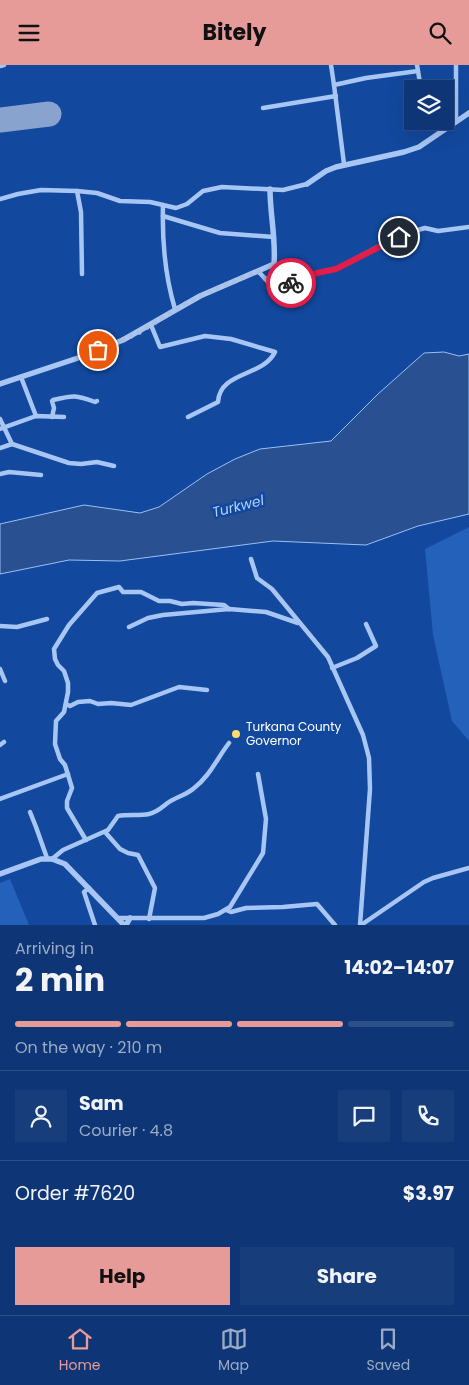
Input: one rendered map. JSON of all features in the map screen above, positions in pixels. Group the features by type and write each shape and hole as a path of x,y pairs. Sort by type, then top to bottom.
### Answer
{"street":[{"path":"331,65 344,164"},
{"path":"456,65 456,122"},
{"path":"334,85 418,68"},
{"path":"263,108 336,96"},
{"path":"0,199 41,190 77,191 97,193 120,201 150,202 172,208 187,204 204,191 222,187 283,190 307,184 326,171 344,164 404,152 419,147 469,113"},
{"path":"0,384 123,340 200,296 274,264 270,189"},
{"path":"77,191 81,212 82,274"},
{"path":"163,205 164,246 168,282 176,309"},
{"path":"163,216 220,233 274,237"},
{"path":"258,271 269,283 278,285 290,284 317,273 336,269 391,240 411,232 425,228 438,231 469,227"},
{"path":"151,325 160,347 205,336 231,339 275,352 268,363 232,379 224,385 218,402 188,417"},
{"path":"21,377 36,416"},
{"path":"52,417 53,400 74,395 95,402 98,401"},
{"path":"2,428 36,416 64,417"},
{"path":"0,419 2,428 12,445"},
{"path":"0,448 12,445 69,463 97,462 114,466"},
{"path":"0,474 10,471 40,475"},
{"path":"251,559 257,578 272,589 328,657 363,735 369,758 369,816 364,857 361,925"},
{"path":"86,840 75,819 70,815 67,805 72,788 55,745 56,721 64,712 68,683 64,671 55,659 54,649 69,625 96,593 119,587 123,592 141,592 156,600 182,604 224,605 229,609"},
{"path":"128,627 163,615 229,609 266,612 300,623"},
{"path":"0,626 17,627 47,619"},
{"path":"332,668 357,658 376,647 366,624"},
{"path":"0,669 5,681"},
{"path":"66,704 70,706 78,701 90,701 98,704 131,705 179,687 207,690"},
{"path":"0,874 49,858 105,832 111,827 118,816 143,815 159,811 169,802 193,789 212,771 215,762 229,743"},
{"path":"0,799 68,774"},
{"path":"117,918 204,918 226,910 233,904 263,853 266,819 258,774"},
{"path":"30,812 49,858 64,864 125,925 130,919"},
{"path":"105,832 120,849 138,855 155,888 149,919"},
{"path":"361,925 424,882 469,867"},
{"path":"89,888 84,892 96,925"},
{"path":"226,910 231,912 246,908 317,904 320,905 335,925"}],"shaded area":[{"path":"469,527 469,741 452,721 433,635 425,549"},
{"path":"10,879 29,925 0,925 0,883"}],"water":[{"name":"Turkwel","path":"444,352 459,356 469,354 469,514 418,526 366,545 273,541 120,561 69,560 0,574 0,524 84,505 140,513 159,507 207,474 235,459 260,449 331,441 378,394 424,353"}],"runway":[{"path":"0,120 49,114"}],"way so far":[{"path":"98,350 138,333 200,296 258,271 269,283 278,285 291,283"}],"place":[{"name":"Turkana County Governor","path":"236,734"}],"route":[{"path":"291,283 317,273 336,269 399,237"}]}
